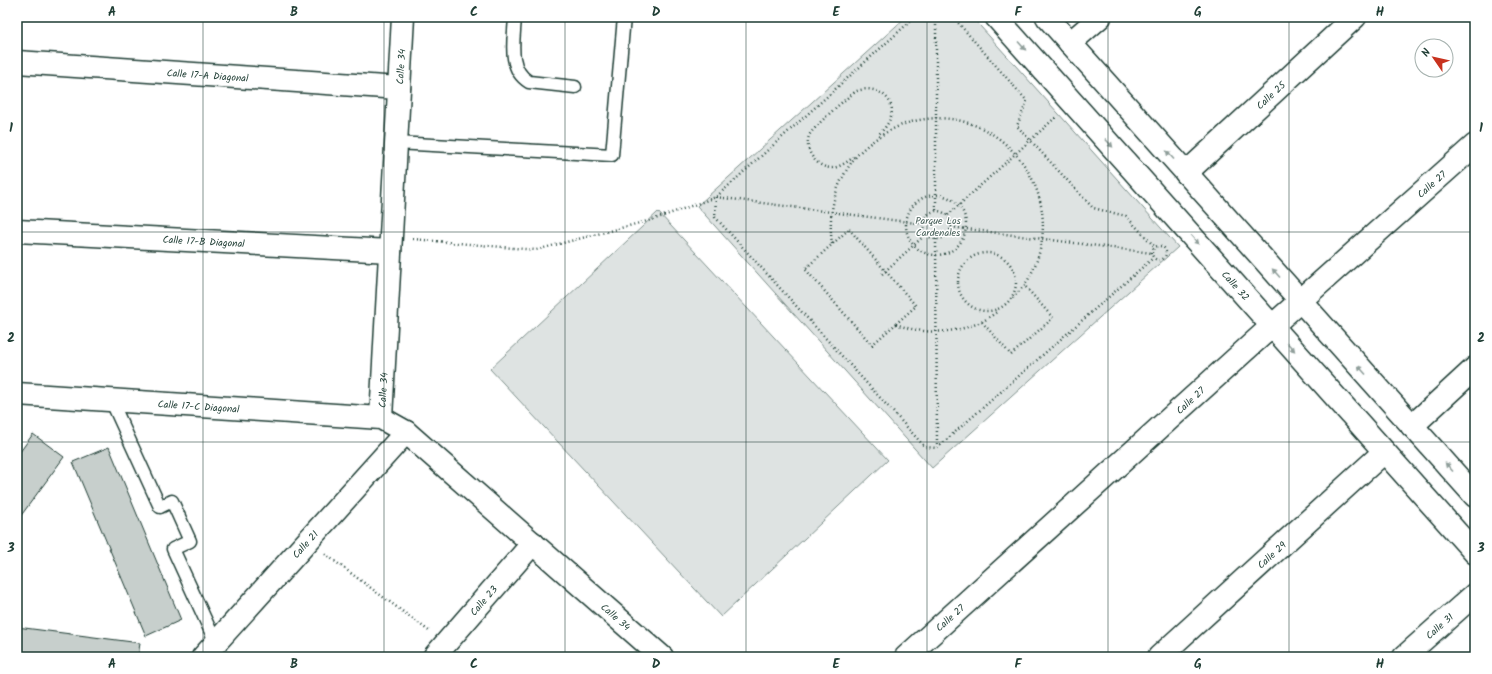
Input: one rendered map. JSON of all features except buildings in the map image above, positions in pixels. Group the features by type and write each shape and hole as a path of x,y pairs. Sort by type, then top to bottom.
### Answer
{"street":[{"name":"Calle 34","path":"403,17 396,143 398,244 381,418 406,432 662,657"},
{"name":"Calle 32","path":"996,17 1475,553"},
{"path":"1047,17 1475,496"},
{"path":"1070,43 1100,17"},
{"name":"Calle 25","path":"1186,173 1355,17"},
{"name":"Calle 17-A Diagonal","path":"17,62 399,88"},
{"name":"Calle 27","path":"906,657 1272,326 1475,145"},
{"name":"Calle 17-B Diagonal","path":"17,231 398,244"},
{"path":"1412,426 1475,368"},
{"name":"Calle 17-C Diagonal","path":"17,394 381,418"},
{"name":"Calle 21","path":"210,650 406,432"},
{"name":"Calle 29","path":"1159,657 1384,452"},
{"name":"Calle 23","path":"434,657 533,544"},
{"name":"Calle 31","path":"1404,657 1475,594"}],"lane":[{"path":"515,17 513,51 516,67 523,78 529,82 575,87"},
{"path":"396,143 612,155 624,17"},
{"path":"111,400 160,506 172,501 190,541 173,549 210,650"}],"path":[{"path":"398,244 536,250 656,219 716,197 915,17"},
{"path":"936,17 936,210"},
{"path":"953,17 1027,101 1017,126 1093,208 1126,216 1155,248"},
{"path":"867,88 876,90 884,94 889,100 892,114 883,130 856,156 843,165 832,168 824,166 814,160 808,150 809,135 814,127 856,91 867,88"},
{"path":"948,215 1056,117"},
{"path":"875,138 898,126 924,119 950,119 976,125 999,138 1016,154 1032,178 1041,203 1044,229 1039,255 1029,279 1004,307 982,322 957,330 937,332 930,332 896,324"},
{"path":"832,244 830,229 832,203 841,178 856,156"},
{"path":"936,194 945,195 959,205 965,217 964,237 958,246 950,252 930,254 921,251 908,237 906,222 910,209 924,196 936,194"},
{"path":"716,197 922,224"},
{"path":"716,197 715,217 925,447 937,448 1153,258"},
{"path":"936,210 944,212 951,219 951,227 946,236 936,239 926,234 922,224 926,214 936,210"},
{"path":"951,227 1152,253"},
{"path":"848,229 885,271 916,306 872,345 804,269 848,229"},
{"path":"882,274 926,234"},
{"path":"936,239 937,448"},
{"path":"1164,248 1169,244"},
{"path":"1160,246 1164,248 1166,254 1164,259 1157,261 1153,258 1152,253 1155,248 1160,246"},
{"path":"1004,307 995,311 985,312 976,310 968,305 958,288 958,278 961,269 967,261 974,256 984,253 993,253 1003,257 1010,263 1016,276 1016,291 1012,299"},
{"path":"982,322 1011,355 1053,318 1024,285"},
{"path":"323,552 431,633"}],"green space":[{"name":"Parque Los Cardenales","path":"906,17 972,17 1178,247 932,468 697,206"},
{"path":"658,212 888,460 721,617 490,369"}]}
